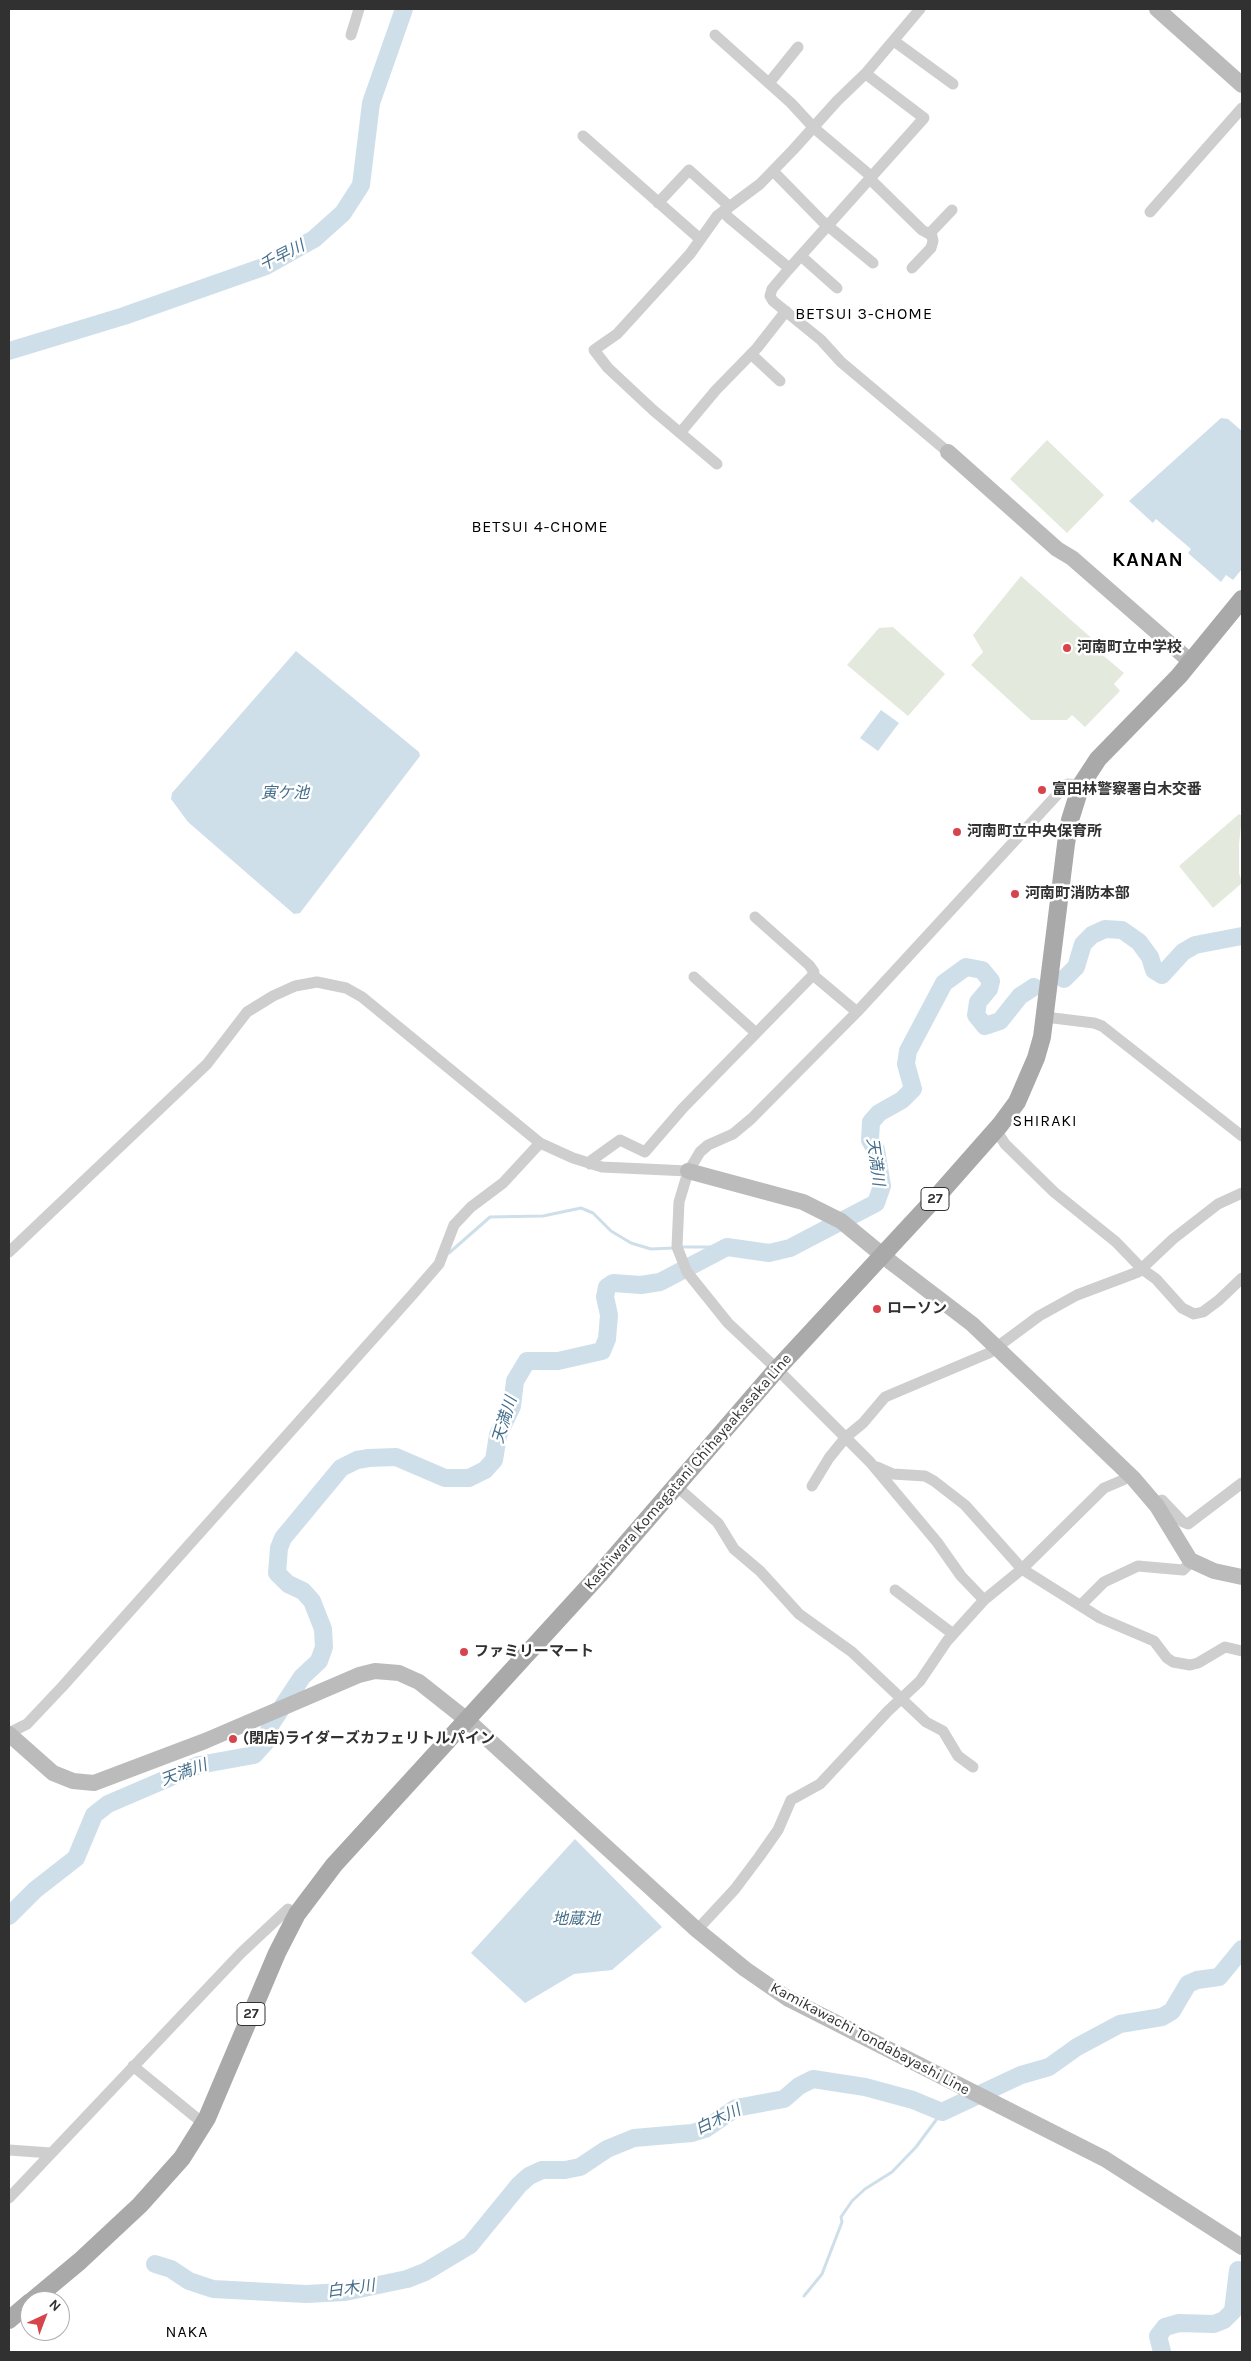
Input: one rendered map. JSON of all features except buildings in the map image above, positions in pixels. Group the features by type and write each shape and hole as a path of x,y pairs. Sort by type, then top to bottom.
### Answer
{"main road":[{"name":"Kashiwara Komagatani Chihayaakasaka Line","path":"43,2291 140,2206 182,2158 204,2124 277,1953 297,1914 334,1865 599,1574 777,1368 996,1130 1018,1102 1036,1058 1045,1017 1066,844 1070,820 1081,785 1098,759 1152,705 1191,662 1242,599"},
{"name":"Kashiwara Komagatani Chihayaakasaka Line","path":"9,2320 20,2311"}],"street":[{"path":"351,35 359,9"},
{"path":"717,464 653,410 608,368 594,350 617,334 726,208 753,189 773,171 837,101 866,74 920,9"},
{"path":"1157,9 1242,85"},
{"path":"715,35 769,83 814,128 871,178 922,230 931,235"},
{"path":"894,41 953,84"},
{"path":"769,83 798,46"},
{"path":"866,74 924,118 789,268 772,289 770,296 821,340 841,362 948,452 1057,550 1072,558 1191,662"},
{"path":"1150,212 1242,108"},
{"path":"583,136 700,239"},
{"path":"658,203 689,170 763,248 789,268"},
{"path":"773,171 795,195 873,263"},
{"path":"912,268 931,248 933,241 931,232 952,210"},
{"path":"801,256 837,288"},
{"path":"680,433 716,390 751,354 786,311"},
{"path":"751,354 780,381"},
{"path":"984,1600 961,1576 937,1542 870,1462 777,1368 728,1323 687,1272 680,1258 676,1233 679,1202 688,1171 700,1152 708,1145 733,1134 751,1119 856,1012 1068,784 1081,785"},
{"path":"755,917 808,965 814,972 813,975 856,1012"},
{"path":"590,1164 592,1160 620,1140 645,1152 683,1108 813,975"},
{"path":"694,977 756,1033"},
{"path":"9,1252 207,1064 247,1012 273,996 295,986 317,982 329,983 353,991 540,1143 590,1164 616,1168 688,1171 814,1207 841,1221 882,1255 960,1314 1130,1474 1155,1503 1192,1561 1214,1571 1242,1577"},
{"path":"1045,1017 1102,1026 1242,1136"},
{"path":"996,1130 1005,1144 1054,1192 1116,1242 1142,1269 1156,1279 1182,1308 1194,1314 1203,1312 1220,1300 1242,1278"},
{"path":"9,1734 27,1724 62,1686 413,1294 439,1264 454,1225 471,1207 503,1184 540,1143"},
{"path":"812,1486 829,1458 846,1437 863,1423 885,1397 997,1348 1038,1316 1096,1286 1138,1272 1173,1239 1218,1204 1242,1193"},
{"path":"870,1462 893,1474 925,1476 934,1481 965,1505 1022,1569 1100,1618 1154,1641 1167,1658 1174,1662 1190,1665 1198,1663 1225,1647 1242,1651"},
{"path":"697,1930 735,1889 778,1830 791,1800 820,1784 920,1681 953,1634 984,1600 1022,1569 1104,1488 1123,1480 1130,1474"},
{"path":"1155,1503 1162,1500 1182,1522 1188,1524 1242,1483"},
{"path":"675,1485 718,1523 734,1549 760,1571 799,1614 852,1652 926,1722 943,1732 958,1756 973,1767"},
{"path":"1081,1605 1104,1582 1138,1566 1183,1570 1192,1561"},
{"path":"895,1590 953,1634"},
{"name":"Kamikawachi Tondabayashi Line","path":"9,1734 53,1773 73,1781 94,1783 154,1762 359,1675 375,1672 399,1673 419,1682 468,1720 697,1930 745,1969 787,1998 1104,2159 1242,2248"},
{"path":"9,2198 241,1953 288,1909 297,1914"},
{"path":"134,2066 204,2124"},
{"path":"9,2150 51,2153"}],"shaded area":[{"path":"1047,440 1104,495 1067,533 1010,479"},
{"path":"1021,576 1096,642 1092,646 1124,673 1114,684 1120,691 1085,727 1072,715 1067,720 1031,720 971,665 983,652 973,635"},
{"path":"893,627 945,674 908,716 847,665 879,628"},
{"path":"1239,814 1242,816 1239,844 1239,873 1242,883 1213,908 1179,866"}],"water":[{"path":"1221,418 1228,419 1242,431 1242,569 1233,580 1226,575 1221,582 1188,553 1191,549 1156,519 1153,523 1129,501"},
{"name":"寅ケ池","path":"296,651 419,752 420,756 300,913 294,914 188,822 171,799 172,793"},
{"path":"881,710 899,723 878,751 860,738"},
{"name":"地蔵池","path":"575,1839 662,1927 612,1970 574,1974 525,2003 471,1953"}],"waterway":[{"name":"千早川","path":"9,351 124,316 266,266 314,239 343,213 361,185 371,103 404,9"},
{"name":"天満川","path":"1064,979 1076,967 1083,944 1092,935 1105,929 1122,930 1139,942 1150,957 1154,970 1162,975 1183,952 1195,945 1242,936"},
{"name":"天満川","path":"9,1916 35,1890 76,1858 94,1815 108,1804 199,1765 254,1755 265,1743 271,1724 302,1677 319,1661 324,1647 323,1629 312,1601 303,1591 288,1584 277,1573 279,1548 283,1538 341,1468 357,1460 396,1457 445,1478 469,1478 485,1470 494,1460 498,1435 512,1406 515,1381 527,1361 558,1361 602,1351 607,1339 609,1315 605,1297 607,1287 613,1283 641,1285 660,1282 727,1247 769,1253 790,1248 876,1203 882,1186 876,1150 870,1140 871,1122 879,1113 902,1100 913,1089 906,1064 908,1051 944,983 966,967 982,970 991,981 989,989 978,1002 976,1015 985,1026 1000,1021 1020,996 1034,987"},
{"path":"449,1253 490,1217 543,1216 581,1208 593,1213 611,1231 631,1243 651,1249 674,1248"},
{"path":"680,1247 727,1247"},
{"name":"白木川","path":"155,2264 171,2269 189,2281 213,2289 306,2294 345,2292 407,2279 425,2272 470,2245 519,2185 529,2176 542,2170 565,2170 580,2167 607,2149 634,2138 692,2133 705,2129 736,2108 784,2099 799,2086 813,2079 865,2087 913,2100 942,2112 1021,2075 1049,2067 1077,2047 1120,2024 1162,2017 1172,2011 1188,1984 1197,1980 1219,1977 1242,1949"},
{"path":"804,2296 822,2274 842,2222 841,2217 852,2201 865,2189 892,2172 916,2147 942,2112"},
{"path":"1162,2352 1158,2336 1165,2327 1179,2323 1214,2324 1224,2320 1233,2311 1238,2270"}],"place":[{"name":"河南町立中学校","path":"1067,648"},
{"name":"富田林警察署白木交番","path":"1042,790"},
{"name":"河南町立中央保育所","path":"957,832"},
{"name":"河南町消防本部","path":"1015,894"},
{"name":"ローソン","path":"877,1309"},
{"name":"ファミリーマート","path":"464,1652"},
{"name":"(閉店)ライダーズカフェリトルパイン","path":"233,1739"}],"district":[{"name":"BETSUI 3-CHOME","path":"864,314"},
{"name":"BETSUI 4-CHOME","path":"540,527"},
{"name":"KANAN","path":"1148,560"},
{"name":"SHIRAKI","path":"1045,1121"},
{"name":"NAKA","path":"187,2332"}]}
